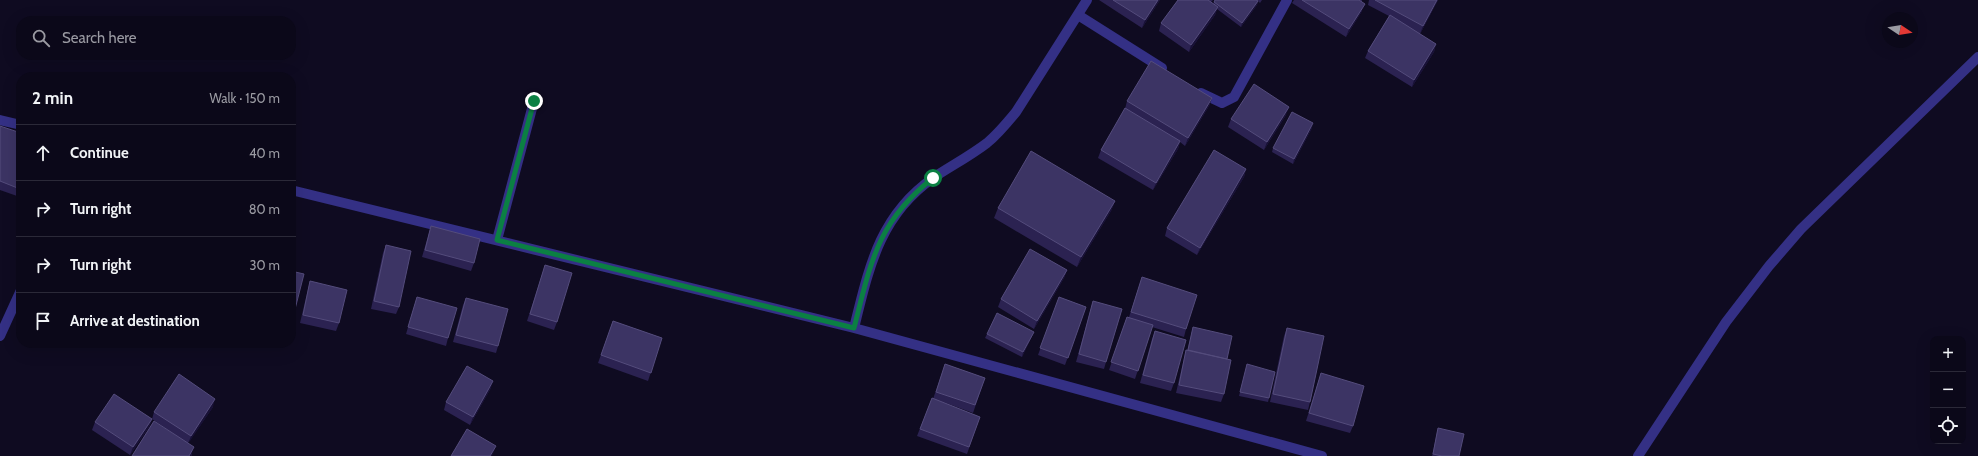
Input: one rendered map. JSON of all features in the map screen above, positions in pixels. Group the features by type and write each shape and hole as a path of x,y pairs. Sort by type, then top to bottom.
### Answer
{"street":[{"path":"854,328 870,267 886,229 898,212 915,192 933,178 987,143 1004,128 1016,112 1087,0"},
{"path":"1194,88 1222,103 1234,97 1287,0"},
{"path":"1078,15 1168,72"},
{"path":"1638,456 1726,322 1769,266 1800,230 1978,57"},
{"path":"497,240 534,101"},
{"path":"0,120 16,124"},
{"path":"296,191 854,328 1321,456"},
{"path":"0,336 16,301"}],"building":[{"path":"1113,0 1158,0 1145,20"},
{"path":"1178,0 1208,0 1218,7 1191,45 1161,23"},
{"path":"1215,0 1258,1 1242,23 1214,2"},
{"path":"1302,0 1359,0 1365,4 1349,29"},
{"path":"1375,0 1437,0 1423,26"},
{"path":"1390,15 1436,44 1414,80 1368,51"},
{"path":"1151,61 1212,98 1188,138 1127,101"},
{"path":"1254,84 1289,107 1267,142 1231,119"},
{"path":"1125,108 1180,141 1156,183 1101,150"},
{"path":"1292,112 1313,123 1294,159 1273,148"},
{"path":"0,126 16,131 16,187 0,181"},
{"path":"1214,150 1246,169 1200,248 1167,228"},
{"path":"1031,151 1115,201 1081,257 998,208"},
{"path":"431,226 480,239 474,263 425,250"},
{"path":"386,245 411,251 399,307 374,301"},
{"path":"1030,249 1067,270 1037,321 1001,299"},
{"path":"545,265 572,273 557,322 530,314"},
{"path":"296,272 304,274 296,305"},
{"path":"1142,277 1197,295 1186,329 1131,312"},
{"path":"310,281 347,290 339,323 303,315"},
{"path":"417,297 457,308 448,338 408,327"},
{"path":"1059,297 1086,307 1068,358 1040,348"},
{"path":"466,298 508,309 498,346 456,335"},
{"path":"1093,301 1122,309 1106,362 1079,354"},
{"path":"997,313 1034,332 1023,352 987,334"},
{"path":"1127,317 1153,325 1138,371 1111,362"},
{"path":"613,321 662,338 651,373 601,355"},
{"path":"1193,327 1232,336 1227,359 1188,350"},
{"path":"1287,328 1324,336 1310,402 1273,394"},
{"path":"1155,331 1186,340 1174,383 1143,375"},
{"path":"1186,350 1231,360 1224,394 1179,385"},
{"path":"945,364 985,378 975,405 936,392"},
{"path":"1247,364 1275,372 1269,398 1240,392"},
{"path":"467,366 493,381 473,417 446,402"},
{"path":"1321,373 1364,386 1353,426 1309,413"},
{"path":"179,374 215,399 191,436 154,412"},
{"path":"114,394 152,419 133,447 95,422"},
{"path":"932,398 980,417 969,447 920,429"},
{"path":"154,421 194,447 189,456 132,456"},
{"path":"1438,428 1464,434 1459,456 1442,456 1433,454"},
{"path":"467,429 496,446 490,456 451,456"}],"route":[{"path":"534,101 497,240 854,328 870,267 886,229 915,192 933,178"}]}
